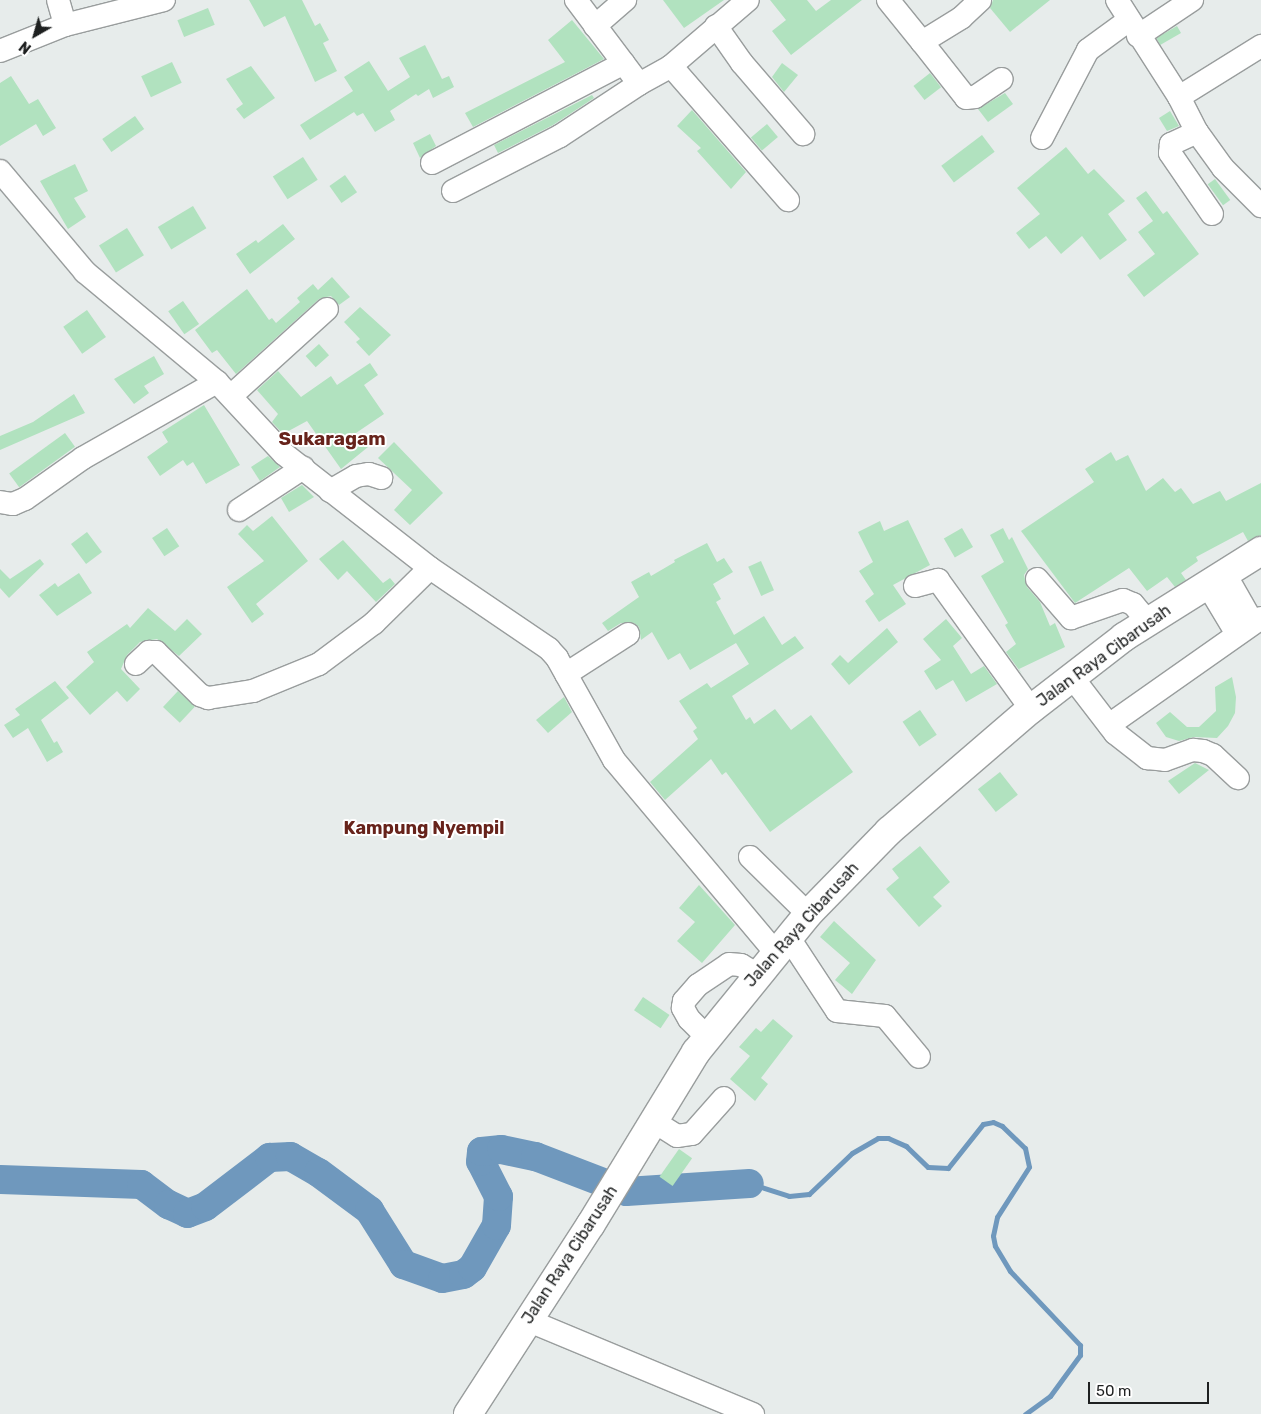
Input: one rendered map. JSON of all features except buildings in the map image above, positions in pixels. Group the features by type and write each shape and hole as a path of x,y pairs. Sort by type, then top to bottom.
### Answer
{"main road":[{"name":"Jalan Raya Cibarusah","path":"468,1414 527,1320 608,1198 653,1121 707,1037 756,974 808,914 889,831 1072,677 1148,622 1261,551"}],"street":[{"path":"58,0 65,25"},
{"path":"0,51 65,25 164,0"},
{"path":"576,0 638,84"},
{"path":"595,26 625,0"},
{"path":"453,191 560,136 638,84 671,66 748,0"},
{"path":"888,0 966,98 975,97 1002,79"},
{"path":"922,42 961,18 980,0"},
{"path":"1117,0 1133,28 1179,97 1197,132 1223,168 1261,206"},
{"path":"1042,138 1088,50 1192,0"},
{"path":"716,26 742,64 803,134"},
{"path":"1179,97 1261,46"},
{"path":"432,163 624,63"},
{"path":"671,66 788,200"},
{"path":"1197,132 1171,144 1170,154 1212,214"},
{"path":"0,171 84,272 225,388 272,444 430,568 539,640 557,658 614,760 782,945 837,1011 885,1016 919,1057"},
{"path":"0,502 13,504 25,499 83,458 225,388 327,309"},
{"path":"239,510 303,468"},
{"path":"330,491 356,476 369,474 381,478"},
{"path":"136,664 149,652 156,652 200,695 208,698 253,690 319,664 374,623 430,568"},
{"path":"1037,579 1071,618 1123,600 1133,604 1148,622"},
{"path":"1109,725 1250,625 1216,579"},
{"path":"915,586 938,580 1031,710"},
{"path":"566,674 628,634"},
{"path":"1072,677 1124,742 1147,758 1166,760 1193,750 1203,751 1213,754 1238,778"},
{"path":"750,857 808,914"},
{"path":"707,1037 689,1019 683,1008 684,1001 698,985 729,964 741,965 756,974"},
{"path":"653,1121 677,1136 692,1134 724,1098"},
{"path":"527,1320 753,1414"}],"waterway":[{"path":"749,1183 789,1196 809,1194 852,1153 878,1138 888,1138 906,1146 928,1167 948,1168 983,1124 993,1122 1002,1126 1025,1148 1029,1167 997,1217 993,1236 995,1246 1010,1271 1080,1345 1080,1355 1050,1396 1025,1414"},
{"path":"0,1179 141,1184 168,1204 187,1213 205,1206 269,1157 290,1156 318,1172 369,1210 403,1264 442,1278 463,1274 472,1267 496,1225 498,1196 480,1161 481,1151 501,1149 535,1156 626,1191 749,1183"}],"district":[{"name":"Sukaragam","path":"332,439"},
{"name":"Kampung Nyempil","path":"424,828"}]}
